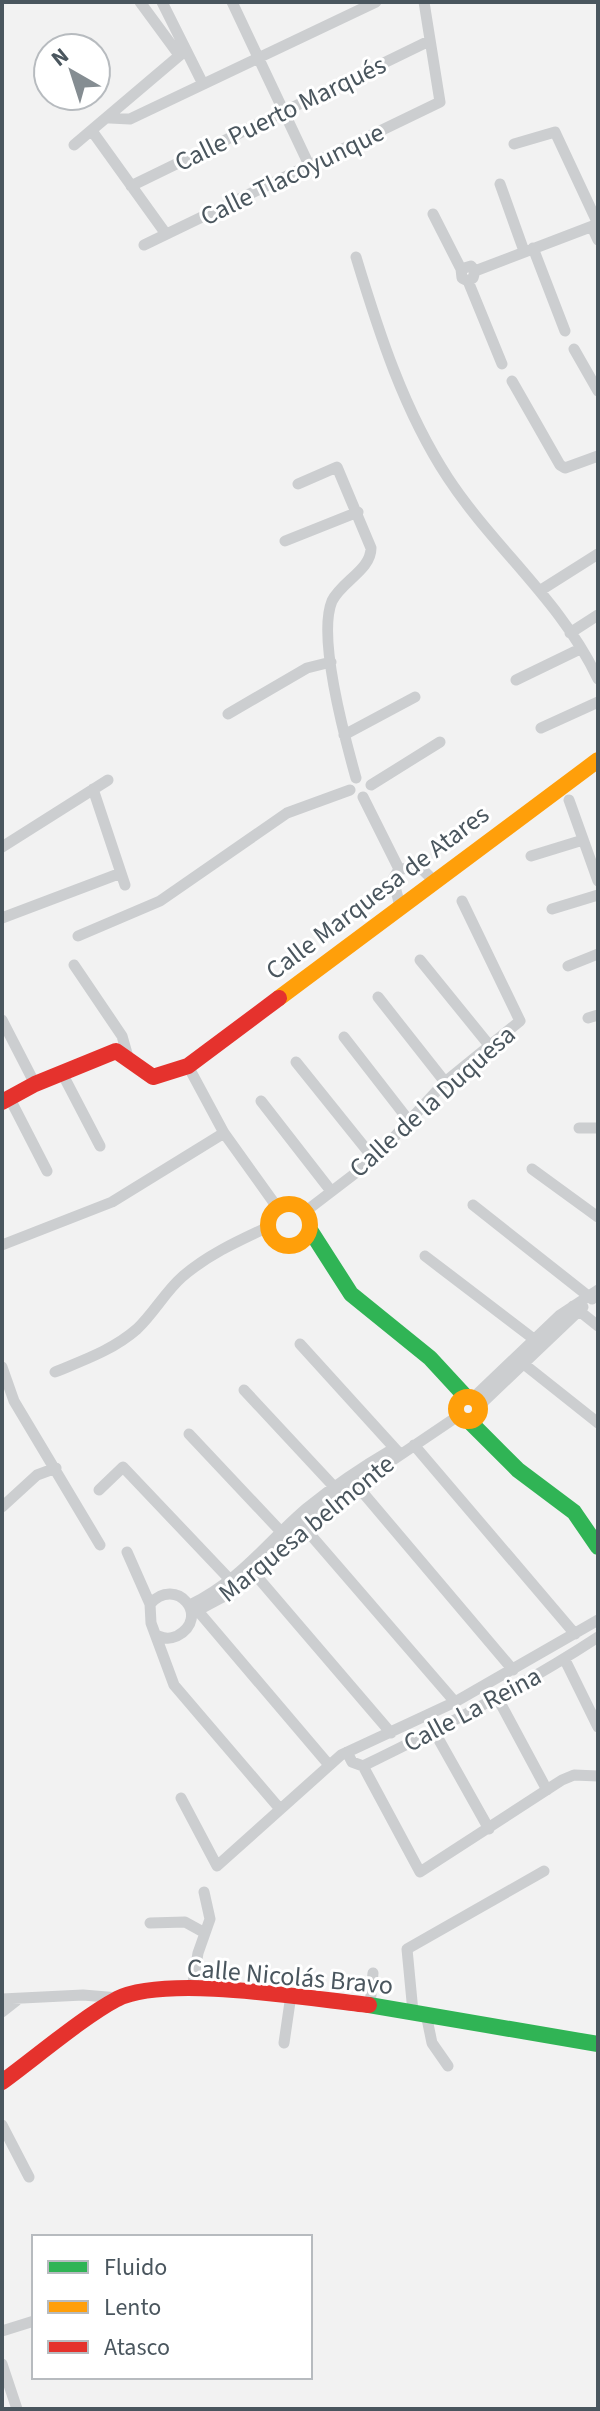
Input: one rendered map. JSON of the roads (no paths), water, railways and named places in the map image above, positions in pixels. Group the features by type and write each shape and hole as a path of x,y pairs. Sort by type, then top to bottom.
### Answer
{"street":[{"path":"140,2 182,52 203,84"},
{"path":"162,2 182,52"},
{"path":"110,118 130,119 376,2"},
{"path":"424,2 429,41"},
{"path":"234,3 310,167"},
{"name":"Calle Tlacoyunque","path":"144,245 440,102 429,41"},
{"name":"Calle Puerto Marqués","path":"131,186 429,41"},
{"path":"74,145 110,118 182,52"},
{"path":"92,131 166,234"},
{"path":"514,144 552,131 596,225 598,240"},
{"path":"500,184 565,331"},
{"path":"433,214 461,269 462,278 596,225"},
{"path":"356,257 380,333 415,418 434,454 496,542 541,590 598,677"},
{"path":"471,276 502,364"},
{"path":"574,349 598,391"},
{"path":"512,381 565,468 598,456"},
{"path":"78,936 160,901 287,813 350,790 356,778 344,735 326,633 332,603 371,555 358,512 337,467 298,484"},
{"path":"285,541 358,512"},
{"path":"541,590 598,554"},
{"path":"570,633 598,615"},
{"path":"516,680 580,649"},
{"path":"228,714 307,668 331,662"},
{"path":"344,735 415,697"},
{"path":"541,728 598,702"},
{"path":"363,797 371,785 440,742"},
{"name":"Calle Marquesa de Atares","path":"188,1066 433,880 598,760"},
{"path":"356,778 368,779 371,785"},
{"path":"2,847 108,780"},
{"path":"2,918 123,879 93,789"},
{"path":"350,790 355,796 363,797"},
{"path":"363,797 399,869"},
{"path":"569,800 598,881"},
{"path":"531,856 583,840"},
{"path":"399,869 421,868 433,880"},
{"path":"399,869 393,879 400,906"},
{"path":"552,909 598,895"},
{"name":"Calle de la Duquesa","path":"306,1211 374,1159 445,1082 520,1021 462,901"},
{"path":"568,966 598,954"},
{"path":"420,960 489,1045"},
{"path":"74,965 122,1036 128,1057"},
{"path":"378,997 445,1082"},
{"path":"2,1020 35,1084"},
{"path":"344,1037 410,1122"},
{"path":"47,1171 6,1099 116,1051 153,1077 188,1066 224,1133 277,1207"},
{"path":"296,1062 374,1159"},
{"path":"63,1075 100,1146"},
{"path":"261,1101 331,1191"},
{"path":"579,1128 598,1128"},
{"path":"2,1245 112,1202 224,1133"},
{"path":"532,1169 598,1217"},
{"path":"277,1207 292,1203 306,1211 307,1236 357,1301 441,1366 467,1409 519,1470 576,1511 598,1547"},
{"path":"473,1205 594,1296"},
{"path":"55,1372 101,1354 138,1328 181,1277 224,1247 268,1227 277,1207"},
{"path":"268,1227 281,1244 292,1246 307,1236"},
{"path":"425,1256 538,1342"},
{"name":"Marquesa belmonte","path":"397,1450 414,1445 467,1409 575,1308 594,1296"},
{"path":"575,1308 598,1326"},
{"path":"300,1344 397,1450"},
{"path":"520,1361 598,1423"},
{"path":"2,1367 14,1401 100,1545"},
{"path":"244,1390 338,1492"},
{"path":"467,1409 506,1450 582,1506 598,1529"},
{"name":"Marquesa belmonte","path":"234,1584 338,1492 397,1450 467,1409"},
{"path":"189,1434 285,1537"},
{"path":"414,1445 575,1634"},
{"path":"37,1475 41,1463 49,1455"},
{"path":"99,1490 123,1467 234,1584"},
{"path":"2,1507 37,1475 56,1468"},
{"path":"353,1481 513,1670"},
{"name":"Marquesa belmonte","path":"193,1610 254,1573 308,1508 338,1492"},
{"path":"302,1525 455,1702"},
{"path":"127,1552 150,1604 151,1623 174,1685 280,1809"},
{"path":"254,1573 391,1733"},
{"path":"150,1604 163,1594 172,1592 185,1598 329,1765"},
{"path":"158,1636 173,1638 182,1633 191,1623 193,1610"},
{"name":"Calle La Reina","path":"181,1798 217,1866 347,1752 455,1702 598,1620"},
{"name":"Calle La Reina","path":"363,1766 565,1660 598,1637"},
{"path":"565,1660 598,1727"},
{"path":"497,1697 547,1790"},
{"path":"434,1731 489,1829"},
{"path":"347,1752 352,1762 363,1766 420,1872 574,1775 598,1776"},
{"path":"448,2066 432,2043 419,2013 407,1949 544,1871"},
{"path":"192,1989 210,1919 204,1892"},
{"path":"150,1923 185,1922 205,1933"},
{"path":"370,2005 373,1973"},
{"name":"Calle Nicolás Bravo","path":"2,2082 119,1998 192,1989 291,1995 370,2005 598,2044"},
{"path":"2,1999 16,2001 83,1995 119,1998"},
{"path":"284,2043 291,1995"},
{"path":"2,2012 16,2001"},
{"path":"2,2125 29,2177"},
{"path":"2,2331 32,2322"},
{"path":"2,2364 8,2397 17,2409"}]}
